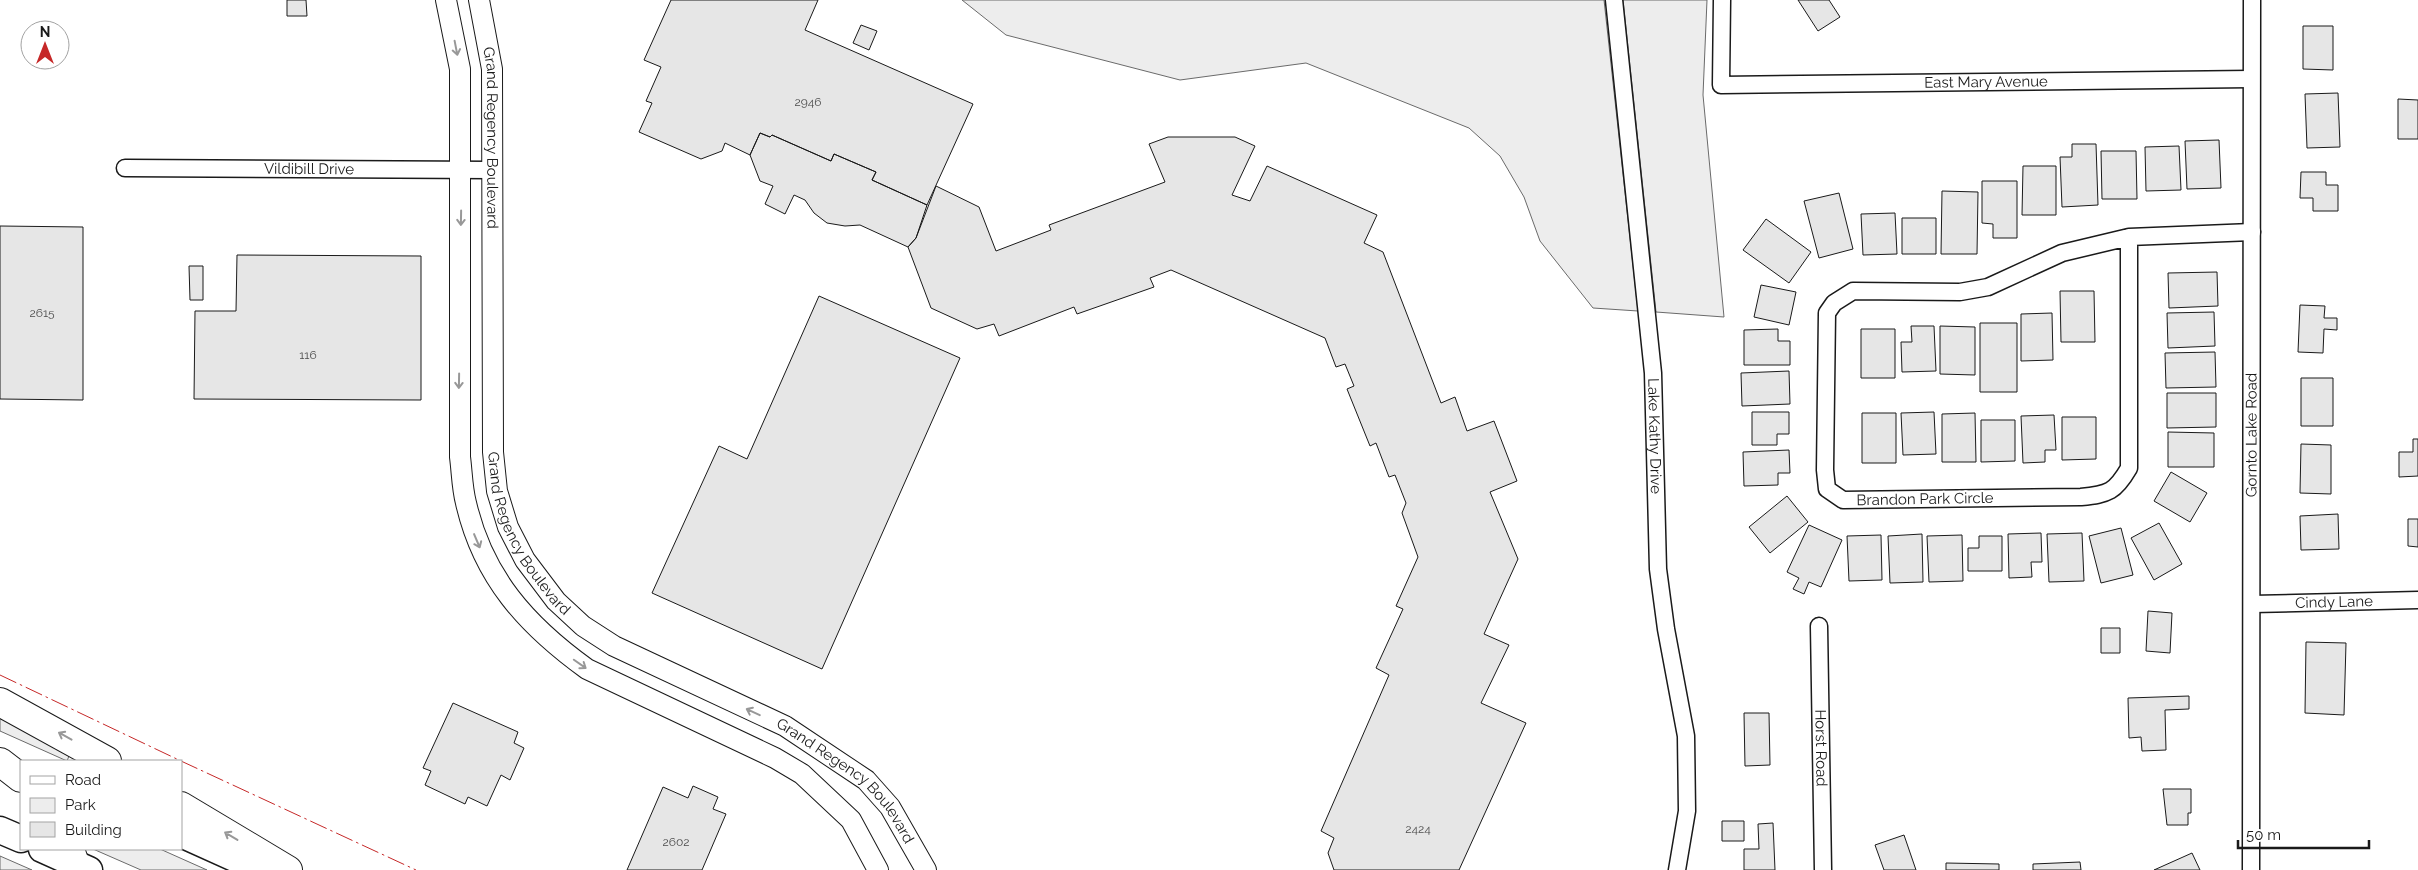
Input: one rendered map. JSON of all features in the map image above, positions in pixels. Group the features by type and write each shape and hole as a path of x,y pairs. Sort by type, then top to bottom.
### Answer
{"highway":[{"path":"0,702 105,760"},
{"path":"0,753 20,762"},
{"path":"0,762 20,777"},
{"path":"182,807 288,870"},
{"path":"0,830 20,839"},
{"path":"182,834 261,870"},
{"path":"45,850 78,863"}],"street":[{"name":"Grand Regency Boulevard","path":"446,0 460,69 459,420 465,501 475,537 492,572 510,599 532,624 562,651 587,669 775,758 802,774 830,798 851,820 878,870"},
{"name":"Grand Regency Boulevard","path":"479,0 492,69 491,420 497,491 508,527 525,560 556,601 582,626 614,646 785,726 866,780 890,807 926,870"},
{"name":"Lake Kathy Drive","path":"1614,0 1654,388 1658,569 1666,629 1686,736 1687,811 1676,870"},
{"name":"East Mary Avenue","path":"1722,0 1721,85 2251,79"},
{"name":"Gornto Lake Road","path":"2250,870 2252,0"},
{"name":"Vildibill Drive","path":"125,168 492,170"},
{"name":"Brandon Park Circle","path":"2129,237 2129,468 2118,487 2099,495 2081,497 1843,500 1827,489 1825,470 1827,313 1834,302 1853,292 1960,292 1988,287 2062,253 2129,237 2252,232"},
{"path":"459,420 491,420"},
{"name":"Cindy Lane","path":"2252,604 2418,600"},
{"name":"Horst Road","path":"1819,626 1823,870"},
{"path":"647,698 661,669"}],"green space":[{"path":"962,0 1604,0 1638,311 1593,308 1540,241 1524,197 1500,156 1469,128 1306,63 1180,80 1006,35"},
{"path":"1623,0 1707,0 1703,95 1724,317 1656,312"},
{"path":"0,714 71,751 67,760 65,760 0,731"},
{"path":"95,850 162,850 207,870 141,870"},
{"path":"0,856 32,870 0,870"}],"building":[{"path":"287,0 306,0 307,16 287,16"},
{"path":"671,0 818,0 805,30 973,104 927,205 872,180 876,172 834,154 831,161 772,135 770,137 760,133 750,155 725,143 722,151 701,159 639,132 652,103 646,101 661,67 644,60"},
{"path":"1798,0 1829,0 1840,17 1818,31"},
{"path":"861,25 877,31 869,50 853,43"},
{"path":"2303,26 2333,26 2333,70 2303,69"},
{"path":"2338,93 2340,147 2307,148 2305,94"},
{"path":"2398,99 2418,100 2418,139 2398,139"},
{"path":"760,133 770,137 772,135 831,161 834,154 876,172 872,180 927,205 916,238 908,247 860,225 845,226 827,223 814,213 805,200 794,195 785,214 765,204 773,186 760,181 750,155"},
{"path":"1168,137 1235,137 1255,146 1232,195 1250,201 1267,166 1377,215 1364,243 1383,252 1441,403 1455,397 1467,431 1494,421 1517,481 1490,492 1518,559 1484,634 1509,645 1481,703 1526,723 1459,870 1334,870 1328,853 1334,838 1321,831 1389,675 1376,668 1403,609 1396,606 1418,557 1402,513 1406,503 1395,475 1389,477 1376,443 1370,446 1347,389 1354,386 1345,364 1336,367 1325,338 1171,270 1150,278 1154,287 1077,314 1074,307 999,336 994,324 977,329 931,308 908,247 916,238 936,186 979,207 996,251 1051,230 1049,225 1165,182 1149,144"},
{"path":"2219,140 2221,188 2187,189 2185,141"},
{"path":"2072,144 2096,144 2098,205 2062,207 2060,157 2072,157"},
{"path":"2179,146 2181,190 2146,191 2145,147"},
{"path":"2101,151 2136,151 2137,199 2102,199"},
{"path":"2023,166 2056,166 2056,215 2022,215"},
{"path":"2301,172 2326,172 2326,185 2338,185 2338,211 2313,211 2313,198 2300,198"},
{"path":"1982,181 2017,181 2017,238 1993,238 1993,224 1982,223"},
{"path":"1942,191 1978,192 1977,254 1941,254"},
{"path":"1839,193 1853,249 1819,258 1804,201"},
{"path":"1895,213 1897,254 1863,255 1861,214"},
{"path":"1902,218 1936,218 1936,254 1902,254"},
{"path":"1766,219 1811,252 1789,283 1743,250"},
{"path":"0,226 83,227 83,400 0,399"},
{"path":"237,255 421,256 421,400 194,399 195,311 236,311"},
{"path":"189,266 203,266 203,300 190,300"},
{"path":"2217,272 2218,306 2169,308 2168,273"},
{"path":"1761,285 1796,292 1789,325 1754,317"},
{"path":"2060,291 2094,291 2095,342 2061,342"},
{"path":"819,296 960,358 822,669 652,593 719,446 747,459"},
{"path":"2300,305 2325,306 2324,318 2337,318 2337,330 2324,329 2323,353 2298,352"},
{"path":"2214,312 2215,346 2168,348 2167,313"},
{"path":"2052,313 2053,360 2021,361 2021,314"},
{"path":"1980,323 2017,323 2017,392 1980,392"},
{"path":"1911,326 1934,326 1936,371 1902,372 1901,342 1912,342"},
{"path":"1940,326 1975,327 1975,375 1940,374"},
{"path":"1778,329 1778,341 1790,341 1790,365 1744,365 1744,330"},
{"path":"1861,329 1895,329 1895,378 1861,378"},
{"path":"2215,352 2216,387 2166,388 2165,353"},
{"path":"1789,371 1790,404 1742,406 1741,373"},
{"path":"2301,378 2333,378 2333,426 2301,426"},
{"path":"2167,393 2216,393 2216,427 2167,428"},
{"path":"1752,412 1789,412 1789,434 1777,434 1777,445 1752,445"},
{"path":"1934,412 1936,454 1903,455 1901,413"},
{"path":"1862,413 1896,413 1896,463 1862,463"},
{"path":"1975,413 1976,462 1942,462 1942,414"},
{"path":"2054,415 2056,450 2045,450 2045,462 2023,463 2021,416"},
{"path":"2062,417 2096,417 2096,459 2062,460"},
{"path":"1981,420 2015,420 2015,461 1981,462"},
{"path":"2168,432 2214,433 2214,467 2168,467"},
{"path":"2413,439 2418,439 2418,476 2399,477 2399,452 2413,452"},
{"path":"2301,444 2331,445 2331,494 2300,493"},
{"path":"1789,450 1790,473 1778,473 1778,485 1744,486 1743,452"},
{"path":"2171,472 2207,493 2190,522 2154,501"},
{"path":"1787,496 1808,522 1770,553 1749,527"},
{"path":"2338,514 2339,549 2301,550 2300,516"},
{"path":"2408,519 2418,519 2418,547 2408,546"},
{"path":"2159,523 2182,564 2154,580 2131,538"},
{"path":"1809,525 1842,540 1821,587 1809,582 1804,594 1793,589 1799,578 1787,572"},
{"path":"2121,528 2133,575 2101,583 2089,536"},
{"path":"2041,533 2042,562 2031,562 2032,577 2009,578 2008,534"},
{"path":"2082,533 2084,581 2049,582 2047,534"},
{"path":"1922,534 1923,582 1890,583 1888,536"},
{"path":"1881,535 1882,580 1849,581 1847,536"},
{"path":"1962,535 1963,581 1929,582 1927,536"},
{"path":"1979,536 2002,536 2002,571 1968,571 1968,548 1979,548"},
{"path":"2148,611 2172,613 2170,653 2146,651"},
{"path":"2101,628 2120,628 2120,653 2101,653"},
{"path":"2306,642 2346,643 2344,715 2305,713"},
{"path":"2189,696 2189,709 2165,710 2166,750 2142,751 2141,737 2129,738 2128,698"},
{"path":"453,703 518,732 514,743 524,748 510,780 501,775 487,806 468,797 465,804 425,785 431,771 423,768"},
{"path":"1744,713 1769,713 1770,765 1745,766"},
{"path":"693,786 718,797 713,809 726,814 702,870 627,870 663,787 688,798"},
{"path":"2163,789 2191,789 2191,813 2188,813 2188,825 2167,825"},
{"path":"1722,821 1744,821 1744,841 1722,841"},
{"path":"1773,823 1775,870 1744,870 1744,849 1759,849 1758,824"},
{"path":"1904,835 1916,870 1884,870 1875,845"},
{"path":"2192,853 2200,870 2154,870"},
{"path":"2080,862 2081,870 2033,870 2033,864"},
{"path":"1946,863 1999,864 1999,870 1946,870"}],"power":[{"path":"0,675 179,760"},
{"path":"182,761 416,870"}]}
